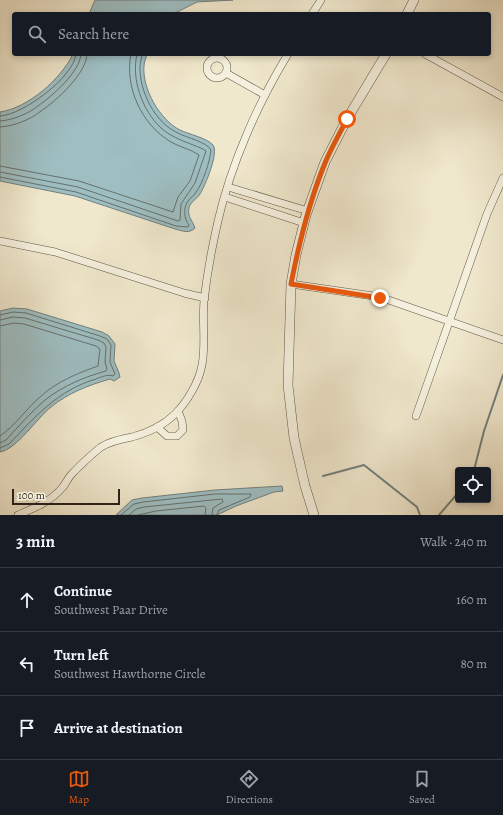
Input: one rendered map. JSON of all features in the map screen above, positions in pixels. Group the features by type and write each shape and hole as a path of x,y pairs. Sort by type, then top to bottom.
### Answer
{"street":[{"path":"313,12 321,0"},
{"path":"408,12 414,0"},
{"path":"18,515 48,500 61,489 69,477 85,460 103,446 119,439 142,434 156,427 175,414 191,393 202,364 205,298 218,220 240,152 265,95 287,56"},
{"path":"314,515 305,486 294,438 288,385 291,284 304,223 328,156 347,119 385,56"},
{"path":"429,56 503,97"},
{"path":"226,73 265,95"},
{"path":"416,416 487,214 503,178"},
{"path":"228,188 308,211"},
{"path":"225,197 304,223"},
{"path":"0,241 55,252 184,293 205,298"},
{"path":"291,284 380,298 503,340"},
{"path":"156,427 167,436 177,436 183,430 182,421 178,411"}],"water":[{"path":"95,0 233,0 197,2 177,12 90,12"},
{"path":"72,56 146,56 144,66 146,84 149,94 159,111 166,119 180,130 202,138 213,145 213,162 208,177 200,194 189,208 189,216 195,228 193,230 186,232 175,229 75,196 0,181 0,112 22,105 42,91 68,64"},
{"path":"13,308 27,309 102,332 109,336 115,344 114,361 120,377 114,381 110,379 94,384 64,398 45,412 13,445 0,452 0,311"},
{"path":"282,486 283,491 274,492 236,506 217,515 116,515 132,500 142,498 215,490"}],"waterway":[{"path":"475,467 484,431 503,375"},
{"path":"323,476 364,465 417,507 420,515"},
{"path":"439,515 455,496"}],"route":[{"path":"347,119 325,162 306,216 296,255 291,284 380,298"}]}
